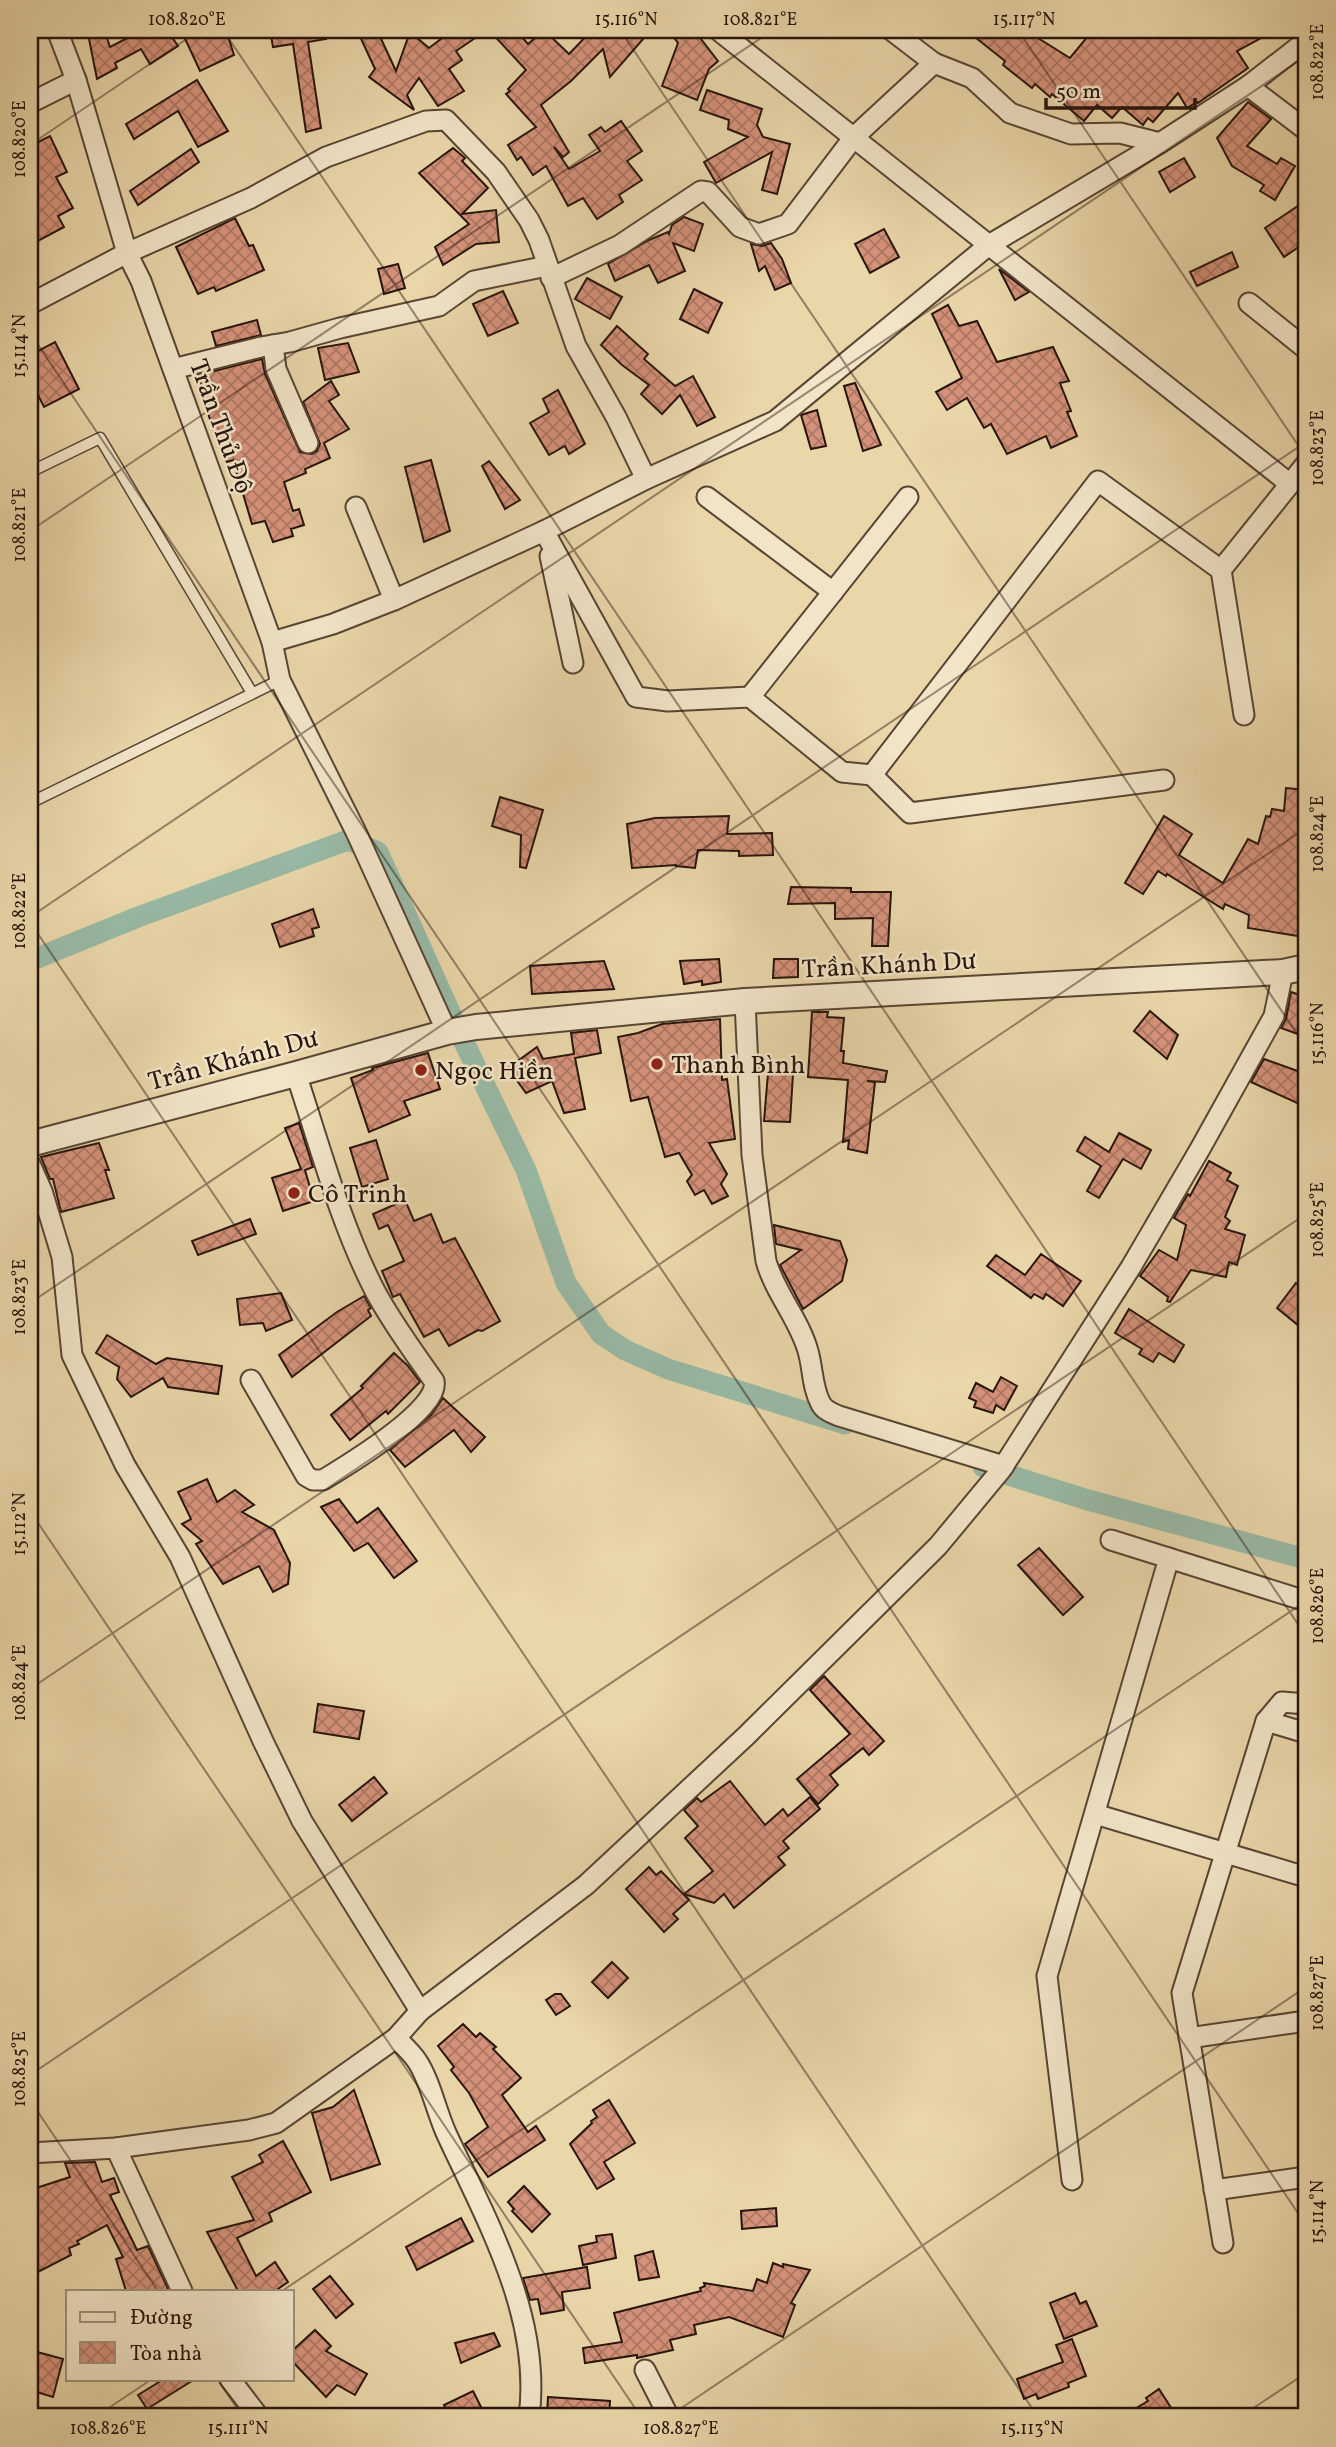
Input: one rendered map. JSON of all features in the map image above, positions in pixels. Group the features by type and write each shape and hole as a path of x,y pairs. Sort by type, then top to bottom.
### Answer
{"street":[{"name":"Trần Thủ Độ","path":"57,30 76,80 127,253 141,281 272,642 280,680 356,832 449,1031"},
{"path":"718,30 1290,484"},
{"path":"891,30 934,63 972,78 1010,113 1071,134 1120,133 1160,143"},
{"path":"272,642 334,624 394,600 544,531 646,479 775,421 989,245 1160,143 1248,86 1306,41"},
{"path":"173,369 439,306 474,281 549,272 620,245 701,191 708,192 740,227 759,234 776,230 788,225 853,137 934,63"},
{"path":"30,103 76,80"},
{"path":"1248,86 1306,130"},
{"path":"30,304 127,253 251,198 326,157 426,121 446,120 496,172 529,220 539,240 576,345 616,417 646,479"},
{"path":"1249,303 1306,349"},
{"path":"273,345 276,369 308,443"},
{"path":"1221,570 1306,464"},
{"path":"872,775 1098,481 1221,570 1244,715"},
{"path":"707,497 833,592"},
{"path":"750,697 908,497"},
{"path":"356,507 394,600"},
{"path":"544,531 573,663"},
{"path":"544,531 636,697 668,701 750,697 842,772 872,775 910,813 1164,780"},
{"path":"30,2153 116,2148 249,2130 276,2123 396,2038 420,2011 586,1885 746,1736 929,1556 999,1472 1131,1268 1274,1016 1294,970"},
{"name":"Trần Khánh Dư","path":"30,1144 449,1031 476,1027 745,1002 1294,970"},
{"path":"745,1002 752,1155 762,1240 770,1277 808,1351 814,1385 821,1404 839,1416 999,1472"},
{"path":"251,1380 306,1476 313,1480 323,1480 378,1446 430,1400 436,1388 374,1289 354,1244 296,1074"},
{"path":"30,1164 42,1191 62,1257 72,1355 125,1465 180,1556 302,1821 420,2011"},
{"path":"1111,1540 1306,1601"},
{"path":"1072,2180 1047,1976 1170,1558"},
{"path":"1223,2243 1182,1993 1266,1721 1282,1702 1306,1704"},
{"path":"1266,1721 1306,1733"},
{"path":"1095,1814 1306,1877"},
{"path":"1189,2038 1306,2021"},
{"path":"396,2038 418,2062 446,2132 488,2222 515,2294 531,2357 529,2417"},
{"path":"116,2148 182,2290"},
{"path":"1214,2190 1306,2177"},
{"path":"645,2370 669,2417"},
{"path":"231,2380 259,2417"}],"lane":[{"path":"30,472 31,474 100,438 252,693"},
{"path":"30,803 280,680"}],"building":[{"path":"143,30 167,30 178,46 150,64 141,49 115,63 117,68 97,79 88,34 106,35 110,47"},
{"path":"181,30 226,30 234,55 200,71"},
{"path":"270,30 325,30 326,39 308,42 321,128 306,132 293,44 273,47"},
{"path":"357,30 377,30 396,71 410,32 429,48 453,30 487,30 456,51 462,60 449,69 464,91 438,106 419,78 407,95 414,110 369,77 375,69"},
{"path":"489,30 516,30 528,44 544,30 569,54 592,30 651,30 610,77 603,49 571,81 541,105 569,152 563,157 554,147 569,169 600,151 589,135 601,127 605,132 621,121 642,151 627,161 642,180 619,195 623,202 597,219 583,198 568,206 546,166 533,175 521,157 517,160 508,145 536,127 506,94 526,70"},
{"path":"687,30 694,30 718,61 709,69 697,100 662,86 678,43 675,39"},
{"path":"966,30 1025,30 1070,58 1093,30 1276,30 1237,51 1248,68 1187,108 1178,93 1153,122 1148,118 1143,125 1122,107 1112,118 1097,105 1084,121 1052,94 1050,97 1035,84 1032,88 1003,65 1005,61"},
{"path":"197,80 228,131 198,147 178,111 134,139 126,124"},
{"path":"707,90 762,109 757,125 763,137 790,144 777,194 762,190 772,152 716,183 704,162 748,137 728,129 729,120 700,110"},
{"path":"1248,102 1271,119 1247,146 1277,164 1281,158 1295,166 1275,200 1260,191 1264,185 1232,166 1217,138"},
{"path":"50,136 67,172 56,177 73,208 58,216 64,227 38,241 30,225 30,146"},
{"path":"453,148 465,158 462,161 488,188 462,214 496,210 499,242 476,244 443,265 435,247 469,224 419,173"},
{"path":"191,149 199,162 138,205 130,191"},
{"path":"1184,158 1195,177 1170,192 1159,172"},
{"path":"1298,206 1306,218 1306,242 1284,257 1265,228"},
{"path":"684,217 703,224 694,251 673,243 685,271 658,283 649,265 615,281 608,264 649,240 668,232 669,234 672,225"},
{"path":"235,218 249,246 253,245 264,270 216,291 214,287 198,294 176,247"},
{"path":"884,229 899,257 870,273 855,244"},
{"path":"771,243 782,259 791,283 775,290 765,266 759,271 751,244 762,246"},
{"path":"1232,252 1238,267 1197,286 1190,272"},
{"path":"398,264 405,288 384,294 378,269"},
{"path":"999,269 1029,292 1015,300"},
{"path":"587,278 622,297 610,319 575,299"},
{"path":"694,289 722,303 708,333 680,319"},
{"path":"503,291 518,323 488,336 473,304"},
{"path":"948,305 959,326 977,321 997,362 1053,347 1069,381 1060,383 1071,411 1067,412 1077,436 1051,448 1046,436 1007,454 991,424 984,428 967,398 947,410 936,392 962,378 932,314"},
{"path":"257,320 261,335 216,346 212,332"},
{"path":"617,326 648,354 644,359 675,386 693,376 715,417 697,426 680,395 662,414 641,394 649,385 601,345"},
{"path":"55,342 79,389 44,407 30,379 30,355"},
{"path":"348,343 359,372 325,380 318,348"},
{"path":"262,359 265,374 300,452 312,454 320,444 303,402 331,381 339,395 329,401 349,429 324,443 330,458 305,469 306,473 284,482 293,511 299,509 304,525 291,529 293,536 273,542 265,521 252,524 233,460 227,462 213,431 198,375"},
{"path":"855,383 881,445 863,451 844,386"},
{"path":"558,390 585,444 569,454 565,446 549,455 530,423 549,412 543,399"},
{"path":"817,410 826,446 811,449 801,415"},
{"path":"431,460 450,531 424,542 405,467"},
{"path":"489,461 520,500 505,509 482,466"},
{"path":"1286,788 1306,790 1306,904 1301,903 1298,936 1248,928 1249,915 1225,904 1223,909 1158,871 1143,894 1125,883 1164,816 1192,834 1179,855 1223,883 1248,839 1258,844 1266,816 1270,817 1272,809 1284,811"},
{"path":"500,797 543,810 526,868 520,867 521,835 492,826"},
{"path":"729,816 727,834 772,833 773,855 739,856 739,851 698,850 695,868 676,865 632,868 627,824 655,818"},
{"path":"791,887 891,892 888,946 872,946 873,918 835,919 835,903 788,904"},
{"path":"313,909 319,927 312,929 314,936 280,947 272,924"},
{"path":"719,959 721,982 684,984 680,961"},
{"path":"774,959 798,959 798,977 773,978"},
{"path":"604,961 614,989 532,994 530,966"},
{"path":"1291,992 1306,997 1306,1037 1281,1028 1286,1019"},
{"path":"1150,1011 1178,1035 1167,1059 1134,1031"},
{"path":"812,1012 828,1012 827,1017 844,1018 841,1051 844,1051 843,1063 887,1071 885,1082 867,1081 875,1082 867,1153 848,1149 849,1140 843,1142 848,1080 808,1077"},
{"path":"720,1019 722,1080 727,1079 735,1139 709,1143 727,1174 721,1184 728,1196 712,1204 704,1190 695,1195 687,1181 692,1175 679,1153 665,1157 648,1097 631,1101 618,1037 662,1024"},
{"path":"597,1030 601,1053 575,1058 585,1109 564,1113 552,1081 526,1093 508,1068 537,1047 543,1059 574,1054 571,1033"},
{"path":"428,1053 440,1089 404,1101 410,1115 369,1132 351,1078 373,1070 372,1068"},
{"path":"1264,1059 1306,1074 1306,1107 1251,1082"},
{"path":"768,1073 793,1074 790,1122 764,1121"},
{"path":"299,1123 313,1167 305,1170 314,1201 283,1211 272,1178 301,1169 285,1128"},
{"path":"1119,1133 1151,1150 1141,1169 1123,1159 1099,1198 1087,1191 1101,1166 1077,1151 1085,1137 1109,1152"},
{"path":"376,1140 388,1179 362,1187 350,1148"},
{"path":"99,1143 109,1170 105,1170 114,1198 61,1212 53,1179 50,1179 41,1157"},
{"path":"1209,1161 1231,1173 1227,1180 1238,1186 1225,1217 1230,1221 1225,1229 1245,1235 1237,1265 1229,1262 1226,1277 1191,1270 1170,1302 1167,1301 1168,1297 1140,1276 1159,1250 1177,1260 1186,1225 1174,1218 1188,1194 1190,1196"},
{"path":"405,1200 414,1221 431,1214 443,1243 455,1238 500,1321 449,1346 439,1329 424,1337 400,1294 393,1297 382,1271 404,1261 388,1225 379,1229 373,1214"},
{"path":"250,1219 256,1234 198,1255 192,1241"},
{"path":"774,1225 840,1241 847,1260 842,1281 803,1309 780,1265 801,1250 776,1244"},
{"path":"1041,1254 1081,1281 1063,1306 1046,1294 1043,1299 1034,1294 1031,1298 987,1266 996,1255 1025,1275"},
{"path":"1296,1283 1306,1291 1306,1317 1299,1326 1277,1308"},
{"path":"281,1293 292,1320 266,1331 263,1323 240,1325 237,1299"},
{"path":"364,1296 371,1308 368,1310 371,1316 292,1377 279,1355 337,1312"},
{"path":"1129,1309 1184,1345 1174,1362 1159,1353 1153,1362 1139,1354 1142,1349 1115,1333"},
{"path":"107,1335 156,1364 167,1358 222,1366 218,1394 168,1387 163,1378 131,1397 117,1379 119,1367 96,1353"},
{"path":"394,1353 420,1382 388,1414 386,1411 350,1440 331,1415 363,1388 361,1386"},
{"path":"1001,1377 1017,1386 1004,1410 996,1405 993,1413 974,1407 976,1401 969,1398 976,1383 993,1392"},
{"path":"443,1398 485,1437 471,1452 454,1430 405,1467 390,1450 431,1415"},
{"path":"207,1479 217,1502 235,1490 254,1505 242,1512 274,1530 290,1563 288,1584 273,1592 259,1566 223,1584 196,1544 202,1541 182,1524 191,1519 178,1492"},
{"path":"339,1499 357,1523 378,1508 417,1561 394,1578 368,1543 354,1551 321,1507"},
{"path":"1039,1548 1083,1597 1063,1615 1018,1565"},
{"path":"824,1676 884,1741 869,1755 863,1748 830,1775 838,1785 818,1804 797,1779 850,1734 810,1690"},
{"path":"318,1704 364,1711 359,1739 314,1732"},
{"path":"374,1777 387,1793 352,1821 339,1805"},
{"path":"730,1781 765,1825 783,1809 788,1816 810,1797 820,1809 783,1841 789,1848 778,1857 785,1865 734,1908 724,1894 714,1903 684,1894 713,1871 685,1838 698,1826 684,1810 697,1798 701,1802"},
{"path":"649,1867 656,1875 661,1871 689,1900 673,1914 678,1919 664,1932 626,1889"},
{"path":"612,1962 628,1978 608,1998 592,1982"},
{"path":"555,1994 561,1994 570,2006 556,2015 546,2000"},
{"path":"463,2024 476,2037 480,2033 496,2047 493,2049 521,2078 502,2095 528,2132 536,2126 545,2140 488,2177 465,2144 488,2127 469,2093 451,2070 454,2067 438,2046"},
{"path":"354,2090 380,2164 331,2180 312,2113 333,2107"},
{"path":"609,2100 635,2143 604,2162 614,2179 597,2189 570,2144 597,2117 593,2110"},
{"path":"283,2141 311,2192 269,2213 272,2221 237,2238 256,2276 275,2262 288,2282 276,2290 236,2290 207,2232 254,2220 232,2177 263,2162 259,2155"},
{"path":"95,2162 102,2182 114,2178 119,2192 110,2195 137,2250 148,2246 169,2290 126,2290 116,2259 123,2257 107,2225 77,2241 79,2244 69,2248 71,2255 30,2276 30,2190 70,2177 65,2163"},
{"path":"524,2186 550,2214 532,2232 512,2211 514,2209 508,2202"},
{"path":"776,2208 777,2226 742,2229 741,2211"},
{"path":"461,2218 473,2241 417,2270 406,2247"},
{"path":"612,2234 616,2258 583,2265 579,2246 597,2242 596,2236"},
{"path":"653,2251 659,2277 639,2280 635,2256"},
{"path":"773,2263 810,2270 791,2303 795,2305 783,2337 729,2317 694,2325 696,2334 670,2340 673,2350 637,2358 637,2355 585,2363 583,2348 622,2342 614,2313 701,2291 704,2283 753,2291 757,2279 767,2283"},
{"path":"587,2267 590,2288 562,2292 564,2310 541,2314 538,2299 530,2300 523,2278"},
{"path":"330,2276 353,2304 336,2318 313,2289"},
{"path":"1075,2293 1080,2304 1086,2301 1097,2326 1064,2339 1050,2303"},
{"path":"315,2330 331,2346 326,2351 367,2374 355,2395 337,2385 326,2397 294,2363 294,2349"},
{"path":"494,2333 500,2346 461,2363 455,2343"},
{"path":"1072,2339 1086,2376 1068,2383 1069,2387 1038,2399 1036,2394 1024,2399 1017,2379 1063,2362 1056,2345"},
{"path":"30,2350 63,2359 53,2397 30,2390"},
{"path":"162,2380 193,2380 147,2409 138,2395"},
{"path":"1159,2389 1177,2417 1121,2417 1148,2401 1146,2398"},
{"path":"473,2391 482,2409 464,2417 450,2417 444,2405"},
{"path":"548,2397 610,2401 609,2417 547,2416"}],"waterway":[{"path":"30,961 138,917 348,840 378,852 458,1030 526,1170 566,1283 601,1334 625,1350 668,1369 845,1424"},
{"path":"983,1467 1088,1500 1306,1559"}],"place":[{"name":"Thanh Bình","path":"657,1064"},
{"name":"Ngọc Hiền","path":"421,1070"},
{"name":"Cô Trinh","path":"294,1193"}]}
